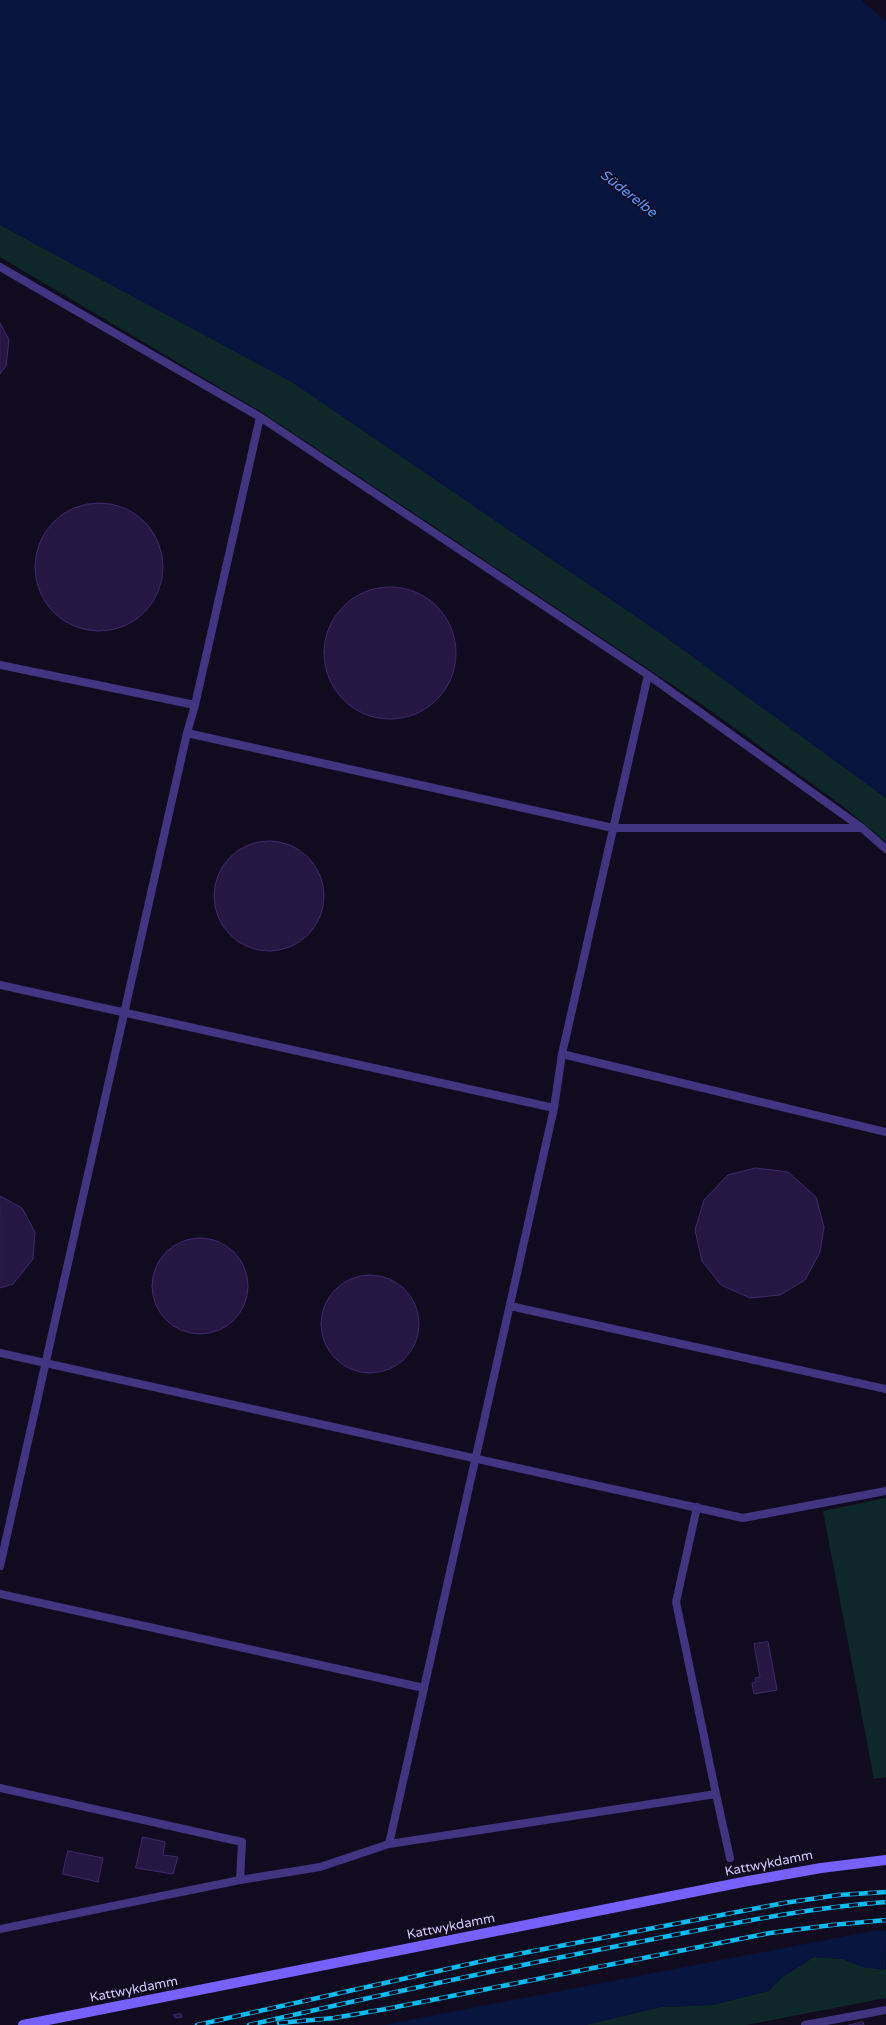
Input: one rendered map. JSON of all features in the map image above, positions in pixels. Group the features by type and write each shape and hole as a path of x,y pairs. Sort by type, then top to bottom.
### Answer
{"main road":[{"name":"Kattwykdamm","path":"23,2025 748,1881 821,1868 886,1860"}],"lane":[{"path":"0,267 260,417 648,675 862,828 886,849"},
{"path":"0,1566 187,733 195,705 260,417"},
{"path":"0,665 195,705"},
{"path":"389,1844 554,1108 562,1054 648,675"},
{"path":"187,733 613,828 862,828"},
{"path":"0,985 554,1108"},
{"path":"562,1054 886,1132"},
{"path":"510,1306 886,1388"},
{"path":"0,1353 742,1518 886,1491"},
{"path":"697,1507 676,1602 730,1858"},
{"path":"0,1594 424,1688"},
{"path":"0,1788 242,1842 240,1880"},
{"path":"0,1929 240,1880 320,1867 389,1844 716,1794"},
{"path":"805,2025 886,2010"}],"green space":[{"path":"0,225 292,382 663,635 886,798 886,842 840,804 704,706 263,413 0,257"},
{"path":"886,1498 886,1777 874,1779 823,1511"},
{"path":"814,1957 843,1959 862,1967 886,1969 886,1998 746,2025 585,2025 661,2007 712,2005 768,1991 784,1976"}],"water":[{"name":"Süderelbe","path":"0,0 861,0 886,21 886,798 663,635 292,382 0,225"},
{"path":"878,1930 886,1931 885,1970 862,1967 843,1959 814,1957 784,1976 768,1991 712,2005 661,2007 585,2025 383,2025"}],"building":[{"path":"0,323 9,340 6,366 0,374"},
{"path":"93,503 105,503 124,507 145,521 159,542 163,567 159,592 145,613 124,627 105,631 93,631 74,627 53,613 39,592 35,573 35,561 39,542 53,521 74,507"},
{"path":"397,587 409,589 421,594 437,606 449,622 454,634 456,653 454,672 449,684 437,700 421,712 409,717 383,719 371,717 359,712 343,700 331,684 326,672 324,646 326,634 331,622 343,606 359,594 371,589"},
{"path":"269,841 290,845 308,857 320,875 324,896 320,917 308,935 290,947 269,951 248,947 230,935 218,917 214,896 218,875 230,857 248,845"},
{"path":"756,1168 788,1172 816,1197 824,1227 820,1252 805,1280 780,1295 750,1298 721,1285 702,1261 695,1230 704,1200 728,1175"},
{"path":"0,1196 22,1208 35,1232 33,1259 13,1284 0,1288"},
{"path":"200,1238 218,1241 234,1252 245,1268 248,1286 245,1304 234,1320 218,1331 200,1334 182,1331 166,1320 155,1304 152,1286 155,1268 166,1252 182,1241"},
{"path":"370,1275 389,1279 404,1290 415,1305 419,1324 415,1343 404,1358 389,1369 370,1373 351,1369 336,1358 325,1343 321,1324 325,1305 336,1290 351,1279"},
{"path":"768,1642 777,1690 754,1694 752,1683 756,1682 755,1678 760,1677 754,1644"},
{"path":"143,1837 165,1842 163,1855 178,1857 173,1874 136,1868"},
{"path":"68,1851 103,1858 98,1882 63,1874"},
{"path":"181,2014 182,2017 175,2018 174,2015"},
{"path":"863,2022 864,2025 849,2025"}],"railway":[{"path":"197,2025 492,1959 784,1903 838,1895 886,1892"},
{"path":"249,2025 496,1971 704,1929 825,1908 886,1902"},
{"path":"279,2023 334,2018 386,2009 770,1933 886,1920"}]}
